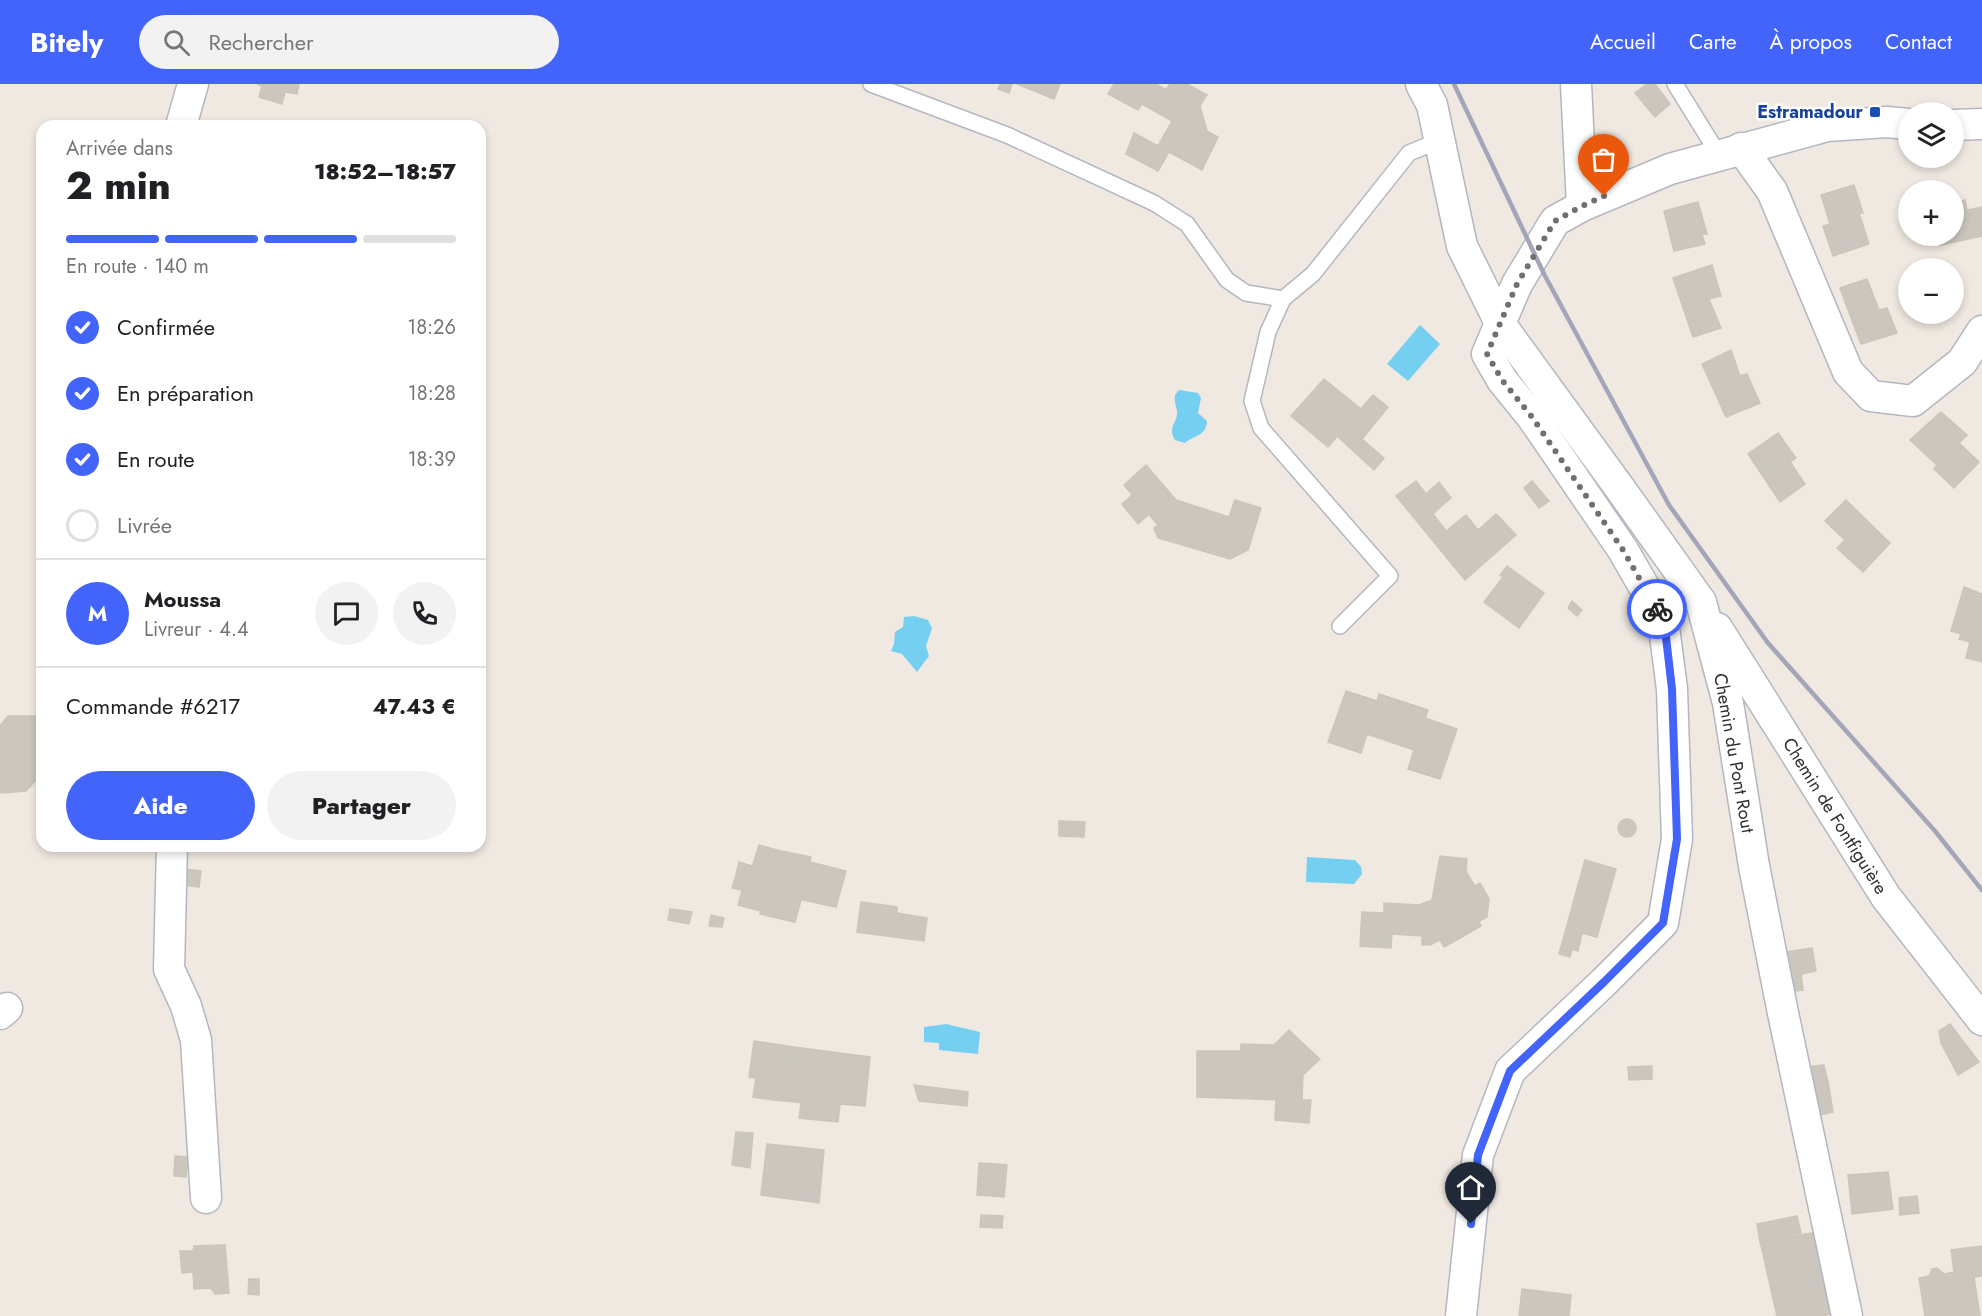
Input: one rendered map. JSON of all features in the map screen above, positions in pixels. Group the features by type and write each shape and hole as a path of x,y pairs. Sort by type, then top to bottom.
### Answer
{"street":[{"path":"183,120 194,84"},
{"name":"Chemin du Pont Rout","path":"1421,84 1432,105 1462,246 1500,325 1701,602 1728,703 1754,866 1780,1001 1847,1316"},
{"path":"1576,84 1582,206"},
{"path":"1461,1316 1478,1155 1510,1071 1663,923 1677,839 1672,689 1664,620 1623,550 1532,417 1502,380 1487,354 1517,284 1555,221 1582,206 1670,169 1730,151 1827,126 1898,123"},
{"path":"1964,125 1982,124"},
{"path":"1730,151 1772,191 1848,372 1871,396 1913,401 1962,362 1982,331"},
{"name":"Chemin de Fontfiguière","path":"1701,602 1886,897 1982,1020"},
{"path":"172,852 169,969 186,1006 196,1040 206,1198"}],"lane":[{"path":"871,84 1007,135 1154,203 1187,224 1227,279 1246,293 1283,299"},
{"path":"1675,84 1730,151"},
{"path":"1340,626 1390,576 1261,428 1252,401 1268,332 1283,299 1313,274 1409,153 1440,140"}],"water":[{"path":"1420,325 1440,344 1408,381 1387,364"},
{"path":"1179,390 1198,393 1201,398 1198,413 1207,421 1205,430 1185,443 1175,440 1172,431 1177,415 1175,395"},
{"path":"914,616 928,620 932,628 926,646 929,656 917,672 902,654 891,651 895,632 903,627 904,617"},
{"path":"1307,857 1355,860 1361,867 1362,874 1354,884 1306,882"},
{"path":"946,1024 980,1032 978,1054 939,1050 939,1043 924,1042 924,1027"}],"building":[{"path":"257,84 299,84 297,94 285,92 282,104 259,97 262,86"},
{"path":"1000,84 1012,84 1009,93 998,89"},
{"path":"1017,84 1060,84 1054,99"},
{"path":"1114,84 1156,84 1166,90 1170,84 1177,84 1204,99 1200,106 1207,131 1218,137 1202,170 1158,146 1172,121 1142,104 1138,110 1108,94"},
{"path":"1177,84 1187,84 1207,95 1204,99"},
{"path":"1647,84 1655,84 1670,104 1655,117 1635,93"},
{"path":"1134,133 1169,152 1158,171 1126,154"},
{"path":"1854,185 1863,213 1859,213 1869,244 1833,256 1823,226 1830,224 1821,195"},
{"path":"1698,202 1707,234 1702,234 1705,244 1674,251 1664,211"},
{"path":"1982,207 1982,236 1964,240 1964,211"},
{"path":"1712,265 1721,296 1709,299 1721,328 1693,337 1673,278"},
{"path":"1867,279 1872,292 1845,302 1840,288"},
{"path":"1872,292 1879,310 1887,308 1897,333 1861,344 1845,302"},
{"path":"1731,350 1740,376 1747,374 1760,403 1726,417 1702,364"},
{"path":"1324,379 1361,409 1328,447 1291,416"},
{"path":"1373,395 1388,407 1362,439 1384,458 1374,470 1337,436"},
{"path":"1941,412 1967,435 1959,443 1979,462 1954,488 1934,469 1937,465 1910,440"},
{"path":"1778,433 1796,458 1790,462 1805,484 1780,502 1748,454"},
{"path":"1146,465 1158,479 1135,498 1124,485"},
{"path":"1158,479 1176,500 1229,517 1235,500 1261,508 1248,550 1230,559 1158,538 1154,528 1158,525 1135,498"},
{"path":"1416,481 1438,509 1433,514 1446,531 1466,515 1478,530 1447,558 1396,496"},
{"path":"1532,481 1549,501 1539,508 1524,488"},
{"path":"1439,482 1451,498 1438,509 1426,494"},
{"path":"1132,495 1149,514 1138,524 1122,504"},
{"path":"1846,500 1890,543 1863,572 1837,548 1845,540 1825,521"},
{"path":"1496,514 1503,521 1495,529 1508,542 1465,580 1447,558"},
{"path":"1503,521 1516,535 1508,542 1495,529"},
{"path":"1507,566 1544,593 1519,628 1484,602 1503,577 1500,575"},
{"path":"1964,587 1982,594 1982,662 1966,658 1970,642 1959,639 1961,634 1951,631"},
{"path":"1572,601 1582,610 1577,616 1568,608"},
{"path":"1346,691 1377,701 1379,694 1428,710 1425,718 1457,729 1440,779 1408,769 1414,750 1367,734 1361,753 1328,742"},
{"path":"8,716 36,716 36,727 22,728 23,746 12,752 9,744 0,748 0,726"},
{"path":"36,727 36,780 26,791 1,793 0,748 9,744 12,752 23,746 22,728"},
{"path":"1627,819 1633,822 1636,828 1633,834 1627,837 1621,834 1618,828 1621,822"},
{"path":"1059,821 1085,822 1084,837 1059,836"},
{"path":"759,845 777,850 766,892 752,888 751,892 732,888 736,875 749,877"},
{"path":"777,850 811,857 810,862 846,871 836,907 766,892"},
{"path":"1440,856 1467,859 1465,881 1444,879 1441,897 1432,900"},
{"path":"1585,860 1616,869 1597,937 1582,933 1578,951 1572,949 1570,957 1559,954"},
{"path":"739,862 752,866 749,877 736,875"},
{"path":"183,869 201,871 199,887 182,885"},
{"path":"1466,872 1475,886 1467,891 1465,887"},
{"path":"1444,879 1465,881 1467,891 1480,883 1489,899 1487,917 1455,935 1457,940 1444,947 1440,940 1430,945 1422,945 1422,936 1392,934 1391,948 1360,946 1362,912 1384,913 1384,903 1419,905 1441,897"},
{"path":"752,888 766,892 761,911 738,905 742,891 751,892"},
{"path":"766,892 801,900 795,922 760,914"},
{"path":"861,902 897,907 897,913 927,918 924,941 857,932"},
{"path":"670,909 692,912 689,924 668,920"},
{"path":"711,915 724,918 722,927 709,926"},
{"path":"1479,922 1481,926 1457,940 1455,935"},
{"path":"1812,948 1816,971 1801,974 1803,990 1788,992 1786,952"},
{"path":"1950,1024 1979,1062 1958,1075 1941,1043 1939,1031"},
{"path":"1289,1030 1297,1038 1275,1058 1241,1058 1241,1044 1274,1045"},
{"path":"1297,1038 1320,1059 1303,1075 1302,1100 1311,1100 1309,1123 1275,1120 1276,1100 1281,1100 1283,1089 1256,1088 1255,1099 1197,1097 1197,1051 1240,1051 1241,1058 1275,1058"},
{"path":"754,1041 801,1048 796,1102 773,1100 775,1081 749,1077"},
{"path":"801,1048 870,1057 865,1106 840,1104 838,1122 799,1118 801,1103 796,1102"},
{"path":"1824,1065 1828,1082 1810,1084 1806,1067"},
{"path":"1652,1066 1652,1079 1629,1080 1628,1067"},
{"path":"756,1078 775,1081 773,1100 753,1097"},
{"path":"1828,1082 1833,1112 1819,1115 1813,1084"},
{"path":"914,1085 968,1092 967,1106 919,1101"},
{"path":"1256,1088 1283,1089 1281,1100 1255,1099"},
{"path":"736,1132 753,1133 750,1168 732,1165"},
{"path":"767,1144 824,1150 819,1203 761,1195"},
{"path":"175,1156 188,1157 186,1177 174,1176"},
{"path":"979,1163 997,1164 993,1196 977,1195"},
{"path":"997,1164 1007,1165 1004,1197 993,1196"},
{"path":"1888,1172 1893,1209 1852,1214 1848,1175"},
{"path":"1917,1196 1919,1213 1900,1215 1899,1198"},
{"path":"981,1215 1003,1216 1002,1228 980,1227"},
{"path":"1797,1216 1801,1233 1760,1241 1757,1224"},
{"path":"1818,1232 1837,1313 1821,1316 1777,1316 1760,1241"},
{"path":"225,1245 229,1293 215,1294 211,1288 194,1289 193,1272 182,1273 180,1251 193,1251 194,1246"},
{"path":"1982,1246 1982,1276 1974,1277 1980,1316 1925,1316 1919,1278 1929,1276 1932,1269 1937,1268 1944,1274 1954,1272 1951,1250"},
{"path":"249,1279 259,1279 259,1295 248,1294"},
{"path":"1522,1289 1571,1295 1569,1316 1519,1316"}],"railway":[{"path":"1454,84 1544,274 1669,505 1768,643 1935,831 1982,890"}],"way so far":[{"path":"1604,196 1555,221 1517,284 1487,354 1502,380 1532,417 1623,550 1657,609"}],"place":[{"name":"Estramadour","path":"1875,112"}],"route":[{"path":"1471,1224 1478,1155 1510,1071 1663,923 1677,839 1672,689 1664,620 1657,609"}]}
